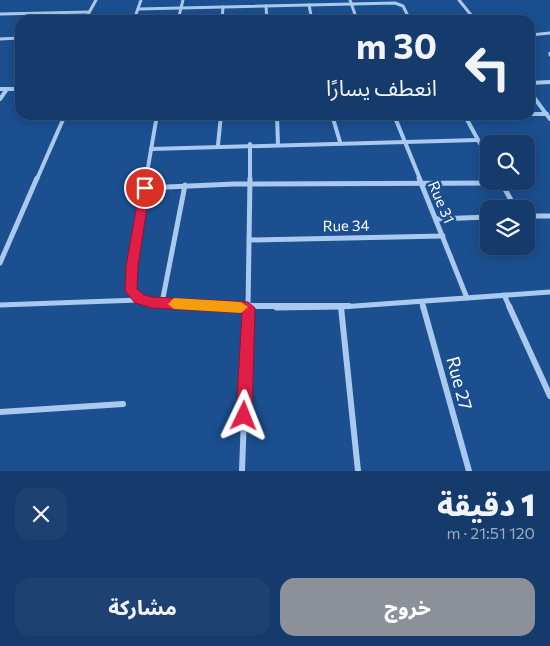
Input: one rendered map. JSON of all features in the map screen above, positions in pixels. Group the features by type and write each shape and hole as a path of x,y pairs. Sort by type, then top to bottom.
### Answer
{"street":[{"path":"88,15 96,0"},
{"path":"136,15 141,0"},
{"path":"179,15 183,0"},
{"path":"230,6 231,0"},
{"path":"459,0 471,15"},
{"path":"138,9 309,5 350,2 399,4 407,15"},
{"path":"350,2 355,15"},
{"path":"309,5 311,15"},
{"path":"266,6 267,15"},
{"path":"222,15 223,7"},
{"path":"0,14 89,12"},
{"path":"535,34 550,33"},
{"path":"0,39 15,38"},
{"path":"535,83 550,82"},
{"path":"0,89 15,89"},
{"path":"0,99 7,89"},
{"path":"535,98 550,119"},
{"path":"535,114 548,114"},
{"path":"0,263 63,120"},
{"path":"140,300 132,294 130,287 156,120"},
{"path":"218,144 220,120"},
{"path":"277,120 278,145"},
{"path":"333,120 340,142"},
{"name":"Rue 31","path":"396,120 468,298"},
{"path":"467,120 480,145"},
{"path":"151,149 218,144 278,145 477,140"},
{"path":"242,471 248,308 250,144"},
{"path":"145,188 249,184 422,186 480,183"},
{"path":"162,303 185,185"},
{"path":"535,216 550,216"},
{"path":"436,218 480,217"},
{"name":"Rue 34","path":"249,240 443,236"},
{"path":"0,305 140,300 248,308 341,307 422,303 550,292"},
{"path":"504,295 550,396"},
{"name":"Rue 27","path":"422,303 468,471"},
{"path":"341,307 358,471"},
{"path":"0,412 123,404"}],"slow traffic":[{"path":"174,304 241,307"}],"route":[{"path":"145,188 132,266 130,287 132,294 140,300 152,302 248,308 244,416"}]}
